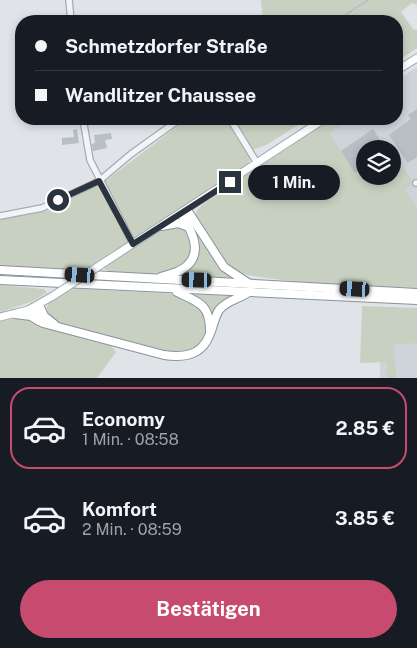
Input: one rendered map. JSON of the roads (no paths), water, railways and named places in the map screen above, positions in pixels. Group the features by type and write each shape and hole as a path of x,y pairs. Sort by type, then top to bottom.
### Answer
{"highway":[{"path":"158,279 177,272 191,260 195,244 192,230 184,212"},
{"path":"184,212 224,267 248,283"},
{"path":"162,226 178,223 192,230"},
{"path":"0,270 417,293"},
{"path":"0,280 173,290 417,300"},
{"path":"173,290 194,298 203,306 209,318 210,334"},
{"path":"15,314 31,316 40,322 173,357 182,357 194,353 206,343 223,306 249,292"},
{"path":"36,306 46,319 58,326"},
{"path":"36,306 35,316 40,322"}],"main road":[{"path":"403,67 414,60"},
{"path":"0,317 15,314 36,306 53,296 315,125"}],"street":[{"path":"68,0 70,15"},
{"path":"85,125 90,160 99,181 133,244"},
{"path":"0,216 42,208 99,181 131,154 172,125"},
{"path":"234,125 258,163"}],"waterway":[{"path":"345,15 368,0"}]}
